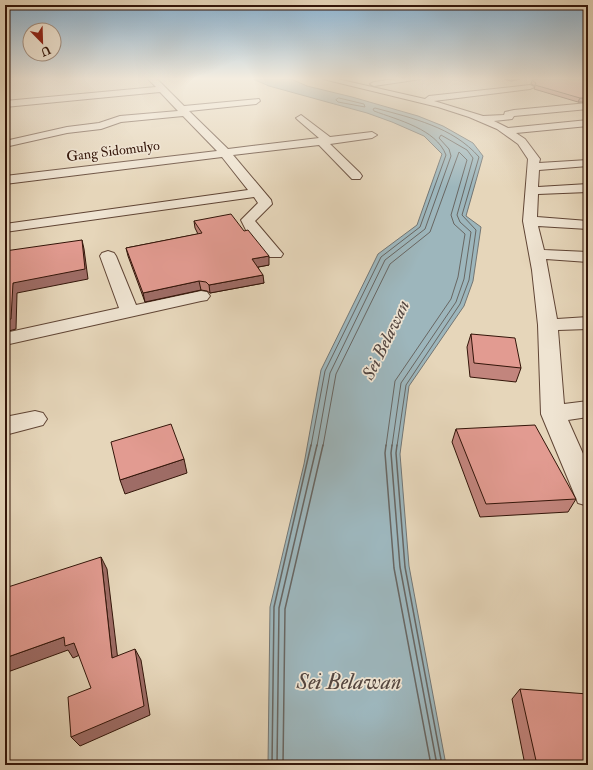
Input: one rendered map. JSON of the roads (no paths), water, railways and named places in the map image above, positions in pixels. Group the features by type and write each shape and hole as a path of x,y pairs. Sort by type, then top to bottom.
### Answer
{"street":[{"path":"5,144 62,130 101,126 120,119 153,115"},
{"path":"188,115 225,153 264,200 265,204 248,220 251,227 275,254"},
{"path":"469,115 482,119 507,131 522,141 531,152 534,159 530,221 539,262 548,325 553,414 588,494"},
{"path":"482,119 509,117 508,115"},
{"path":"301,118 325,141 356,176"},
{"path":"507,131 588,123"},
{"name":"Gang Sidomulyo","path":"5,180 372,135"},
{"path":"533,167 588,163"},
{"path":"531,191 588,188"},
{"path":"5,228 257,193"},
{"path":"530,221 588,225"},
{"path":"108,256 130,312"},
{"path":"539,262 588,257"},
{"path":"539,262 588,272"},
{"path":"5,339 201,296"},
{"path":"548,325 588,323"},
{"path":"553,414 588,409"},
{"path":"5,426 35,419"}],"water":[{"name":"Sei Belawan","path":"372,115 418,116 443,126 473,143 483,156 466,216 481,227 473,281 464,306 409,386 400,454 409,566 446,765 268,765 270,607 304,464 321,370 378,254 417,225 442,154 424,136"}]}
